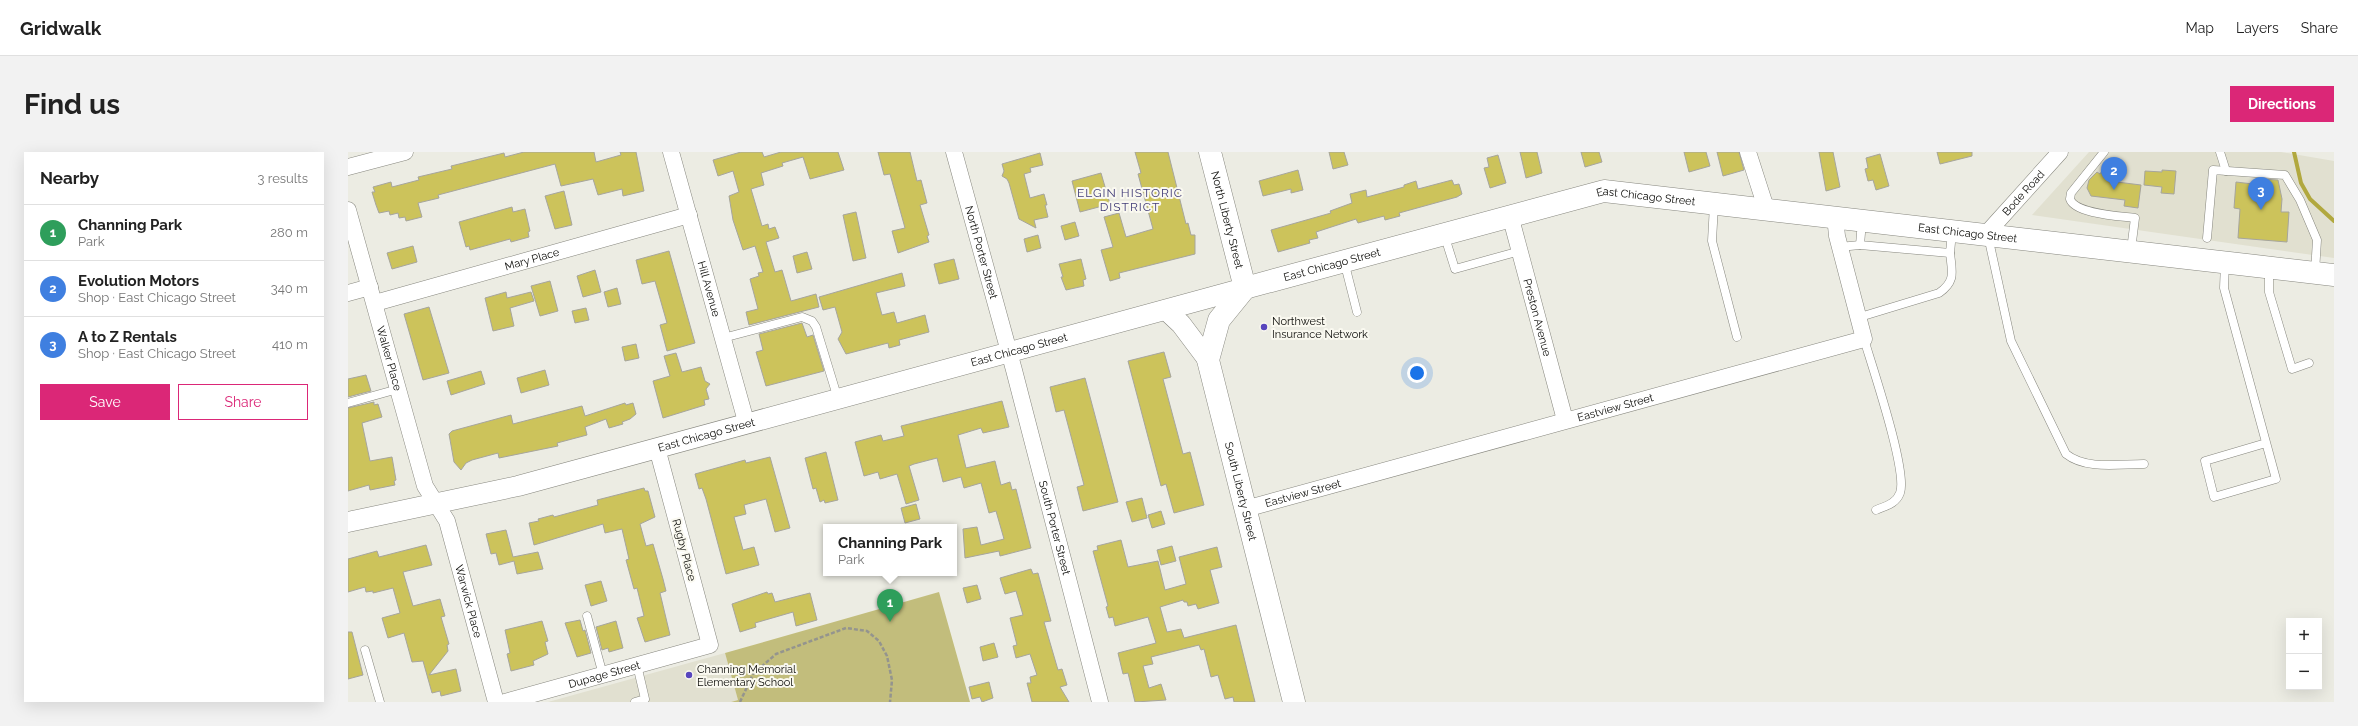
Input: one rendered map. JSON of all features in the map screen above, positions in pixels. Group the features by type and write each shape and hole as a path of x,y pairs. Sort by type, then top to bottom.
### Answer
{"main road":[{"name":"North Liberty Street","path":"1210,152 1245,288"},
{"name":"East Chicago Street","path":"1245,288 1604,190 1987,233 2325,274"},
{"name":"South Liberty Street","path":"1245,288 1219,320 1208,360 1294,702"}],"street":[{"path":"348,167 405,152"},
{"name":"Hill Avenue","path":"671,152 747,424"},
{"name":"North Porter Street","path":"954,152 1009,353"},
{"path":"1748,152 1766,208"},
{"name":"Bode Road","path":"1987,233 2057,153"},
{"name":"Walker Place","path":"348,210 425,486 435,504"},
{"name":"Mary Place","path":"375,303 689,215"},
{"name":"Preston Avenue","path":"1510,215 1565,420"},
{"path":"1835,216 1839,247 1860,317 1864,339"},
{"path":"348,293 370,287"},
{"name":"East Chicago Street","path":"348,522 518,486 1245,288"},
{"path":"1166,310 1181,324 1208,360"},
{"name":"Eastview Street","path":"1245,509 1864,339"},
{"name":"South Porter Street","path":"1009,353 1100,702"},
{"name":"Rugby Place","path":"657,448 710,645 704,647"},
{"name":"Warwick Place","path":"435,504 447,521 496,702"},
{"name":"Dupage Street","path":"506,702 704,647"}],"lane":[{"path":"2104,152 2071,193 2070,200 2074,206 2085,210 2135,218 2131,250"},
{"path":"2220,152 2226,171"},
{"path":"2207,238 2213,170 2285,175 2300,200 2316,240 2325,274"},
{"path":"1715,202 1712,241 1737,337"},
{"path":"1860,245 1862,220"},
{"path":"1860,317 1939,293 1949,287 1952,278 1950,253 1952,230"},
{"path":"1987,233 2011,341 2066,454 2075,461 2089,464 2144,464"},
{"path":"1444,234 1455,269 1520,251"},
{"path":"1839,247 1860,245 1950,253"},
{"path":"1344,261 1357,312"},
{"path":"2225,262 2224,288 2276,479 2214,496 2205,462 2266,443"},
{"path":"2269,267 2269,292 2292,369 2309,363"},
{"path":"723,338 802,317 812,321 816,327 838,400"},
{"path":"1864,339 1886,410 1900,472 1900,492 1895,502 1876,510"},
{"path":"348,403 398,389"},
{"path":"587,616 603,675"},
{"path":"365,650 380,702"},
{"path":"635,702 645,699 637,665"}],"path":[{"path":"740,702 753,674 776,654 846,628 867,631 879,641 887,656 892,680 890,702"}],"shaded area":[{"path":"2089,152 2281,152 2334,161 2334,258 2032,215"},
{"path":"939,592 970,702 731,702 738,700 725,653"},
{"name":"Channing Memorial Elementary School","path":"725,653 738,700 731,702 548,702"}],"building":[{"path":"524,152 594,152 596,162 621,155 620,152 636,152 644,191 623,196 622,189 598,195 593,179 561,186 555,164 438,195 439,198 418,203 422,217 406,221 405,217 399,218 398,213 390,215 389,211 379,213 372,192 375,192 373,187 391,182 392,187 419,180 418,177 452,169 451,166 504,153 505,157"},
{"path":"741,152 762,152 764,157 781,152 838,152 844,170 810,179 803,157 782,163 783,166 761,173 764,185 751,189 762,226 768,224 769,229 775,227 779,238 766,242 775,272 782,270 791,301 816,294 819,307 749,325 746,312 758,309 750,279 759,276 758,273 763,272 755,246 743,250 733,220 729,196 739,192 733,171 718,176 713,160"},
{"path":"878,152 910,152 917,181 921,180 927,203 920,205 929,235 927,236 929,242 898,253 892,231 905,228 890,174 884,175"},
{"path":"1135,152 1168,152 1186,224 1188,223 1191,235 1195,235 1195,254 1119,273 1120,278 1110,281 1101,250 1113,247 1104,217 1119,213 1126,237 1153,229 1138,174 1141,173"},
{"path":"1329,152 1344,152 1348,165 1333,169"},
{"path":"1520,152 1537,152 1542,173 1526,178"},
{"path":"1581,152 1599,152 1602,162 1585,167"},
{"path":"1684,152 1706,152 1710,166 1689,172"},
{"path":"1717,152 1739,152 1744,170 1723,176"},
{"path":"1819,152 1833,152 1840,187 1826,191"},
{"path":"1937,152 1972,152 1972,156 1940,164"},
{"path":"1040,153 1043,165 1030,168 1031,172 1024,174 1030,198 1044,194 1047,205 1045,205 1048,217 1034,220 1036,228 1019,219 1009,183 1007,179 1002,176 1004,171 1002,164"},
{"path":"1880,154 1889,186 1876,190 1873,180 1868,181 1865,169 1868,168 1866,158"},
{"path":"1498,155 1506,183 1490,188 1484,168 1489,167 1487,158"},
{"path":"1298,170 1303,190 1291,193 1291,189 1263,196 1259,181"},
{"path":"2162,170 2176,171 2174,194 2161,193 2162,187 2144,185 2145,171 2162,172"},
{"path":"2102,171 2117,182 2141,185 2138,208 2124,206 2125,200 2091,196 2087,188 2089,180 2097,172 2100,174"},
{"path":"1101,173 1110,204 1080,212 1072,181"},
{"path":"2262,179 2278,180 2282,199 2281,212 2289,212 2287,242 2238,238 2240,209 2234,208 2236,182 2261,185"},
{"path":"1452,180 1454,185 1459,184 1462,194 1457,197 1399,213 1400,216 1385,220 1384,216 1358,223 1356,219 1316,232 1318,238 1309,240 1310,243 1278,252 1271,230 1331,213 1330,211 1352,203 1350,194 1366,190 1367,197 1404,187 1404,185 1416,181 1418,189"},
{"path":"564,191 572,225 555,229 545,196"},
{"path":"512,207 513,212 525,209 530,231 528,232 529,237 511,242 510,239 470,250 469,246 466,247 459,222"},
{"path":"856,212 866,258 853,261 843,215"},
{"path":"1075,222 1079,236 1065,240 1061,226"},
{"path":"1038,235 1041,248 1027,252 1024,239"},
{"path":"413,246 417,262 392,269 387,253"},
{"path":"669,251 695,343 667,351 660,325 667,323 655,281 642,284 636,260"},
{"path":"807,252 812,269 797,273 793,256"},
{"path":"954,259 959,279 939,284 934,264"},
{"path":"1081,259 1086,279 1083,280 1084,286 1066,290 1061,277 1063,277 1059,264"},
{"path":"595,270 601,292 583,297 577,276"},
{"path":"902,273 905,286 876,293 882,315 894,312 897,323 925,315 929,332 899,340 900,345 889,348 888,343 846,354 838,339 842,332 835,307 823,310 819,297"},
{"path":"550,281 558,311 540,316 531,286"},
{"path":"617,288 621,304 608,307 604,292"},
{"path":"506,292 507,298 531,292 534,301 510,308 514,326 493,331 485,298"},
{"path":"429,307 449,373 423,380 404,314"},
{"path":"586,308 589,320 575,323 572,311"},
{"path":"802,323 807,337 813,335 824,371 766,386 756,352 763,350 759,334"},
{"path":"636,344 639,358 625,361 622,347"},
{"path":"1164,352 1171,377 1163,379 1183,454 1190,452 1204,505 1174,513 1166,484 1161,486 1128,361"},
{"path":"676,353 682,372 701,367 705,381 710,384 706,389 709,399 704,400 705,405 663,418 653,381 670,376 664,356"},
{"path":"545,370 549,385 521,393 517,378"},
{"path":"481,371 485,384 451,395 447,381"},
{"path":"366,375 371,391 348,397 348,379"},
{"path":"1085,378 1118,502 1083,511 1077,487 1084,485 1064,410 1056,412 1050,387"},
{"path":"1002,401 1009,427 983,433 981,428 958,435 966,468 995,461 1001,485 1010,482 1012,490 1016,489 1031,548 1000,556 999,551 965,558 963,529 977,527 981,545 1004,539 996,511 989,513 981,483 964,488 961,477 943,482 937,458 914,464 909,466 919,500 906,504 897,474 880,479 878,472 864,476 855,442 881,435 883,441 904,436 901,426"},
{"path":"374,402 374,405 378,404 382,417 362,423 370,461 392,457 396,480 394,481 395,485 370,490 369,485 348,491 348,408"},
{"path":"625,403 626,405 633,403 636,414 630,419 622,422 623,424 609,428 606,419 585,427 587,435 557,443 558,446 499,458 498,453 472,460 466,463 461,470 454,462 449,434 452,431 511,415 513,424 582,406 585,416"},
{"path":"826,452 838,500 825,503 824,500 820,502 816,488 813,489 805,458"},
{"path":"770,457 790,528 775,532 766,499 744,505 746,514 734,517 743,550 754,547 759,565 726,574 706,499 702,488 699,489 695,474 745,460 746,463"},
{"path":"644,488 645,491 648,491 655,517 640,524 646,546 653,544 663,579 666,591 660,593 670,635 645,642 637,618 644,616 637,588 634,589 626,560 629,559 622,529 605,533 603,524 534,545 529,523 539,521 538,519 553,515 554,517 598,505 597,500"},
{"path":"1142,498 1147,518 1132,522 1126,502"},
{"path":"916,504 920,519 905,523 901,508"},
{"path":"1161,511 1165,524 1152,528 1148,515"},
{"path":"506,530 513,557 538,552 543,569 517,574 514,561 499,565 496,553 491,554 486,534"},
{"path":"1121,540 1128,567 1158,561 1165,590 1186,584 1179,557 1217,547 1222,567 1210,570 1219,603 1198,609 1196,604 1188,606 1187,602 1184,602 1183,600 1160,607 1167,632 1181,629 1184,638 1236,625 1255,702 1234,702 1233,697 1225,699 1218,675 1211,677 1204,649 1201,650 1199,645 1151,657 1153,664 1143,666 1149,688 1161,684 1166,700 1135,702 1128,673 1123,674 1118,653 1156,643 1148,617 1115,626 1113,617 1109,618 1106,607 1108,606 1093,551 1098,550 1097,546"},
{"path":"426,545 432,565 403,572 413,606 440,599 445,616 441,617 449,644 447,645 448,651 429,675 456,669 461,691 441,696 440,691 432,693 423,661 412,662 404,633 388,638 382,618 400,613 393,588 373,593 373,591 366,592 365,587 348,592 348,559 377,551 379,557"},
{"path":"1172,546 1176,561 1161,565 1157,550"},
{"path":"1031,569 1033,574 1038,573 1051,621 1044,622 1058,670 1062,669 1067,685 1060,687 1069,702 1032,702 1027,683 1031,683 1030,677 1037,675 1030,654 1016,658 1013,646 1017,645 1010,618 1023,615 1016,591 1005,594 1000,578"},
{"path":"601,581 607,601 591,606 585,585"},
{"path":"977,585 981,599 967,603 963,588"},
{"path":"767,592 768,594 772,593 775,602 810,593 817,620 796,626 793,612 755,623 756,627 740,632 732,604"},
{"path":"580,620 583,631 585,630 591,653 577,657 565,623"},
{"path":"542,621 548,641 545,642 548,654 533,661 534,665 511,671 507,654 510,653 505,630"},
{"path":"616,621 623,648 609,652 608,648 602,650 596,627"},
{"path":"348,632 352,632 363,675 348,679"},
{"path":"994,643 998,657 983,661 980,647"},
{"path":"989,682 993,698 982,702 980,697 972,699 969,687"}],"waterway":[{"path":"2294,152 2301,183 2310,199 2334,221"}],"place":[{"name":"Evolution Motors","path":"2114,190"},
{"name":"A to Z Rentals","path":"2261,210"},
{"name":"Northwest Insurance Network","path":"1264,327"},
{"name":"Channing Park","path":"890,622"},
{"name":"Channing Memorial Elementary School","path":"689,675"}],"district":[{"name":"ELGIN HISTORIC DISTRICT","path":"1130,200"}]}
